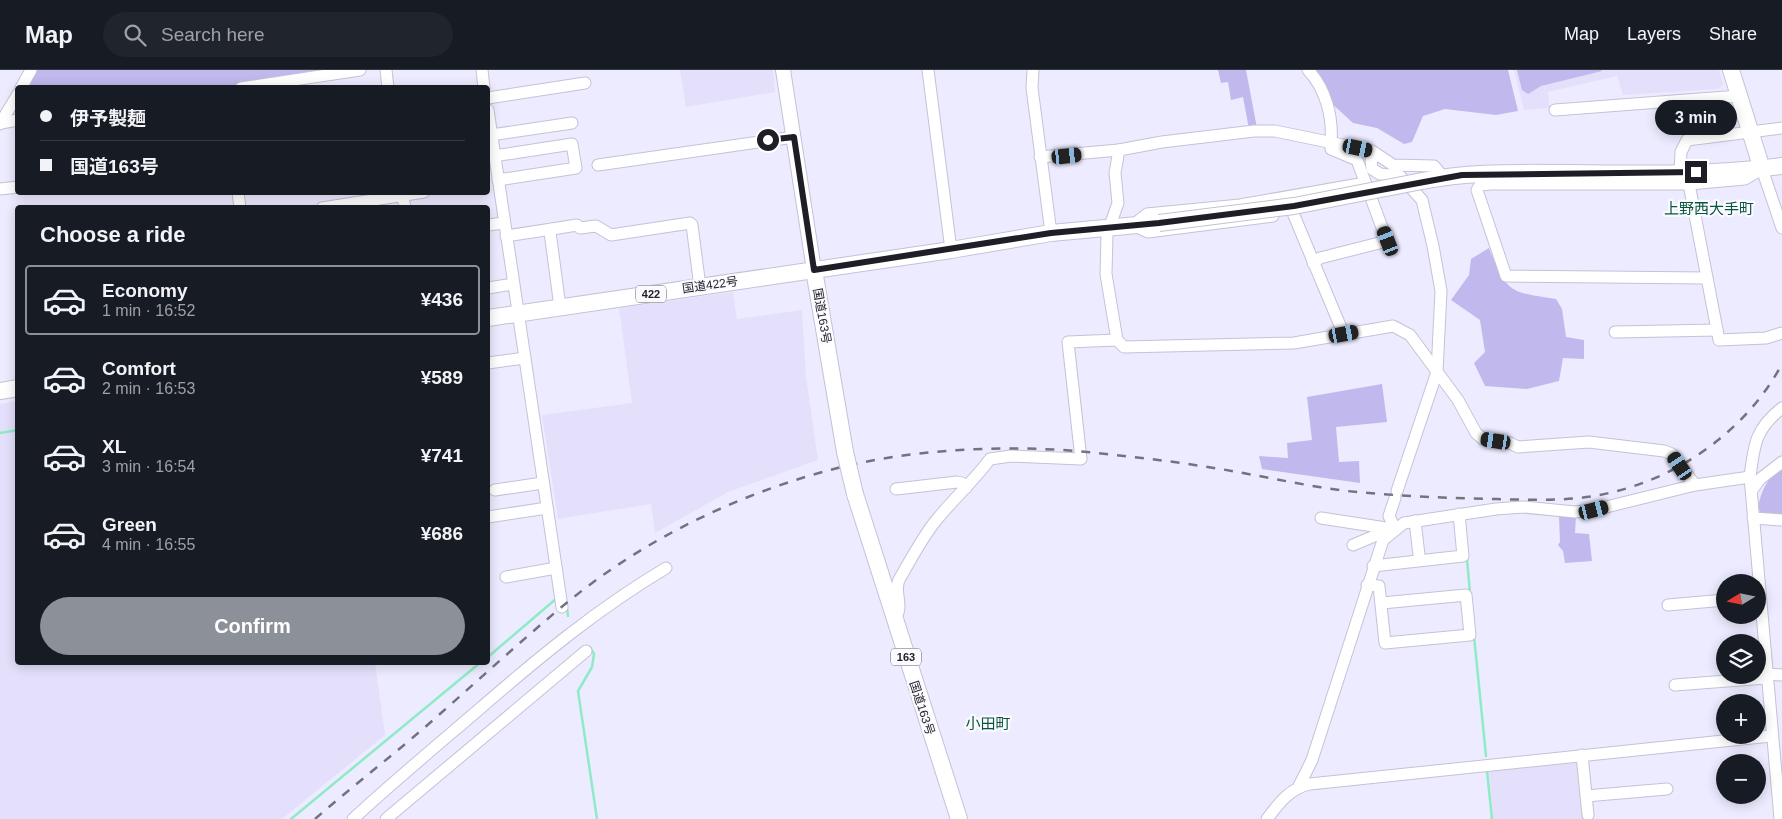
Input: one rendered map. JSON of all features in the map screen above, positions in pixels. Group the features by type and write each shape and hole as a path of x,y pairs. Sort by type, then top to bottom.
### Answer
{"highway":[{"path":"1731,70 1762,169"},
{"name":"国道163号","path":"959,819 855,494 845,452 814,270 1051,233 1110,226 1159,223 1294,206 1440,177 1500,173 1685,179 1782,166"},
{"name":"国道422号","path":"490,318 814,270"},
{"path":"0,391 15,388"}],"main road":[{"path":"783,70 814,270"}],"street":[{"path":"23,85 31,70"},
{"path":"261,85 360,70"},
{"path":"386,70 388,85"},
{"path":"482,70 484,85"},
{"path":"928,70 951,250"},
{"path":"1033,70 1032,88 1051,233"},
{"path":"1308,70 1318,81 1329,110 1330,143"},
{"path":"490,98 585,83"},
{"path":"1555,110 1739,96"},
{"path":"0,123 15,99"},
{"path":"0,123 15,120"},
{"path":"491,135 572,123"},
{"path":"490,127 495,181 504,223 561,600"},
{"path":"1782,128 1688,140 1680,152 1719,340 1766,338 1782,333"},
{"path":"1040,157 1119,150 1162,142 1275,130 1372,151 1393,165 1434,166 1439,172 1440,177"},
{"path":"1293,135 1293,138 1333,149 1357,160 1388,241 1320,258 1312,263"},
{"path":"598,165 794,137"},
{"path":"494,156 572,144 576,168 495,181"},
{"path":"1119,150 1115,173 1118,203 1106,234 1106,274 1117,340 1124,347 1294,343 1393,326 1402,329 1410,335 1458,400 1476,433 1483,439 1510,443 1518,447 1589,442 1664,451 1672,454 1695,485"},
{"path":"1267,819 1288,794 1299,786 1312,760 1373,566 1388,529 1396,495 1437,372 1441,291 1422,200 1400,176 1380,174 1372,169 1372,160 1377,155"},
{"path":"1762,169 1782,228"},
{"path":"1685,179 1480,185 1477,190 1506,276 1707,278"},
{"path":"1365,183 1240,205 1147,214 1133,225 1148,232 1244,221 1372,198"},
{"path":"0,190 15,188"},
{"path":"339,205 396,195"},
{"path":"1293,213 1312,263 1325,287 1344,334"},
{"path":"490,225 504,223"},
{"path":"506,236 577,225 580,228 596,226 610,235 690,223 692,225 700,287"},
{"path":"552,229 550,232 560,307"},
{"path":"490,288 513,284"},
{"path":"1615,332 1717,330"},
{"path":"894,620 898,615 900,604 898,582 900,577 935,522 990,459 1011,456 1081,459 1068,342 1117,340"},
{"path":"490,363 525,358"},
{"path":"1757,574 1750,477 1756,438 1763,426 1782,408"},
{"path":"1752,490 1760,479 1782,462"},
{"path":"1353,546 1388,529 1415,521 1459,514 1523,508 1560,511 1594,510 1695,485 1750,477"},
{"path":"896,489 957,482 962,483 966,488"},
{"path":"495,490 543,483"},
{"path":"490,517 547,508"},
{"path":"1373,566 1463,556 1459,514"},
{"path":"1321,518 1388,529"},
{"path":"1753,518 1782,520"},
{"path":"1415,521 1419,555"},
{"path":"506,577 556,568"},
{"path":"353,819 407,770 582,623 627,591 666,568"},
{"path":"1368,585 1379,586 1385,643 1470,635 1466,595 1382,603"},
{"path":"1668,605 1716,601"},
{"path":"386,819 586,651"},
{"path":"1780,819 1766,676 1782,675"},
{"path":"1676,685 1716,681"},
{"path":"1299,786 1348,779 1771,736"},
{"path":"1582,755 1588,815"},
{"path":"1586,796 1667,789"}],"shaded area":[{"path":"37,70 347,70 245,85 28,85"},
{"path":"680,70 773,70 775,92 686,107"},
{"path":"1218,70 1246,70 1257,128 1249,129 1243,97 1231,100 1228,82 1221,83"},
{"path":"1311,70 1508,70 1518,111 1496,115 1445,109 1423,116 1412,142 1404,144 1377,128 1353,123 1328,100"},
{"path":"1514,70 1719,70 1723,84 1719,89 1623,95 1617,76 1548,92 1550,108 1524,110"},
{"path":"1517,70 1602,71 1541,86 1528,94 1522,90"},
{"path":"1489,248 1500,274 1512,288 1519,292 1556,299 1562,309 1566,337 1584,340 1584,359 1563,358 1559,381 1527,389 1485,386 1474,363 1485,352 1480,320 1451,300 1469,275 1471,259"},
{"path":"733,292 737,319 802,310 806,376 818,460 728,492 655,533 651,504 558,519 542,415 632,403 619,308"},
{"path":"1382,384 1387,422 1336,427 1339,462 1359,461 1360,483 1262,469 1259,456 1288,458 1287,443 1312,440 1307,397"},
{"path":"15,401 15,665 375,665 385,735 282,819 0,819 0,404"},
{"path":"1782,465 1782,515 1761,514 1758,508 1763,490"},
{"path":"1559,516 1576,516 1575,533 1589,534 1592,561 1565,563 1563,551 1558,545 1560,542"},
{"path":"1577,762 1582,819 1493,819 1489,771"}],"waterway":[{"path":"0,433 15,430"},
{"path":"1467,559 1470,593"},
{"path":"490,655 557,598"},
{"path":"567,608 568,616"},
{"path":"1474,636 1486,756"},
{"path":"590,647 594,654 592,667 578,691 597,819"},
{"path":"291,819 477,665"},
{"path":"1487,771 1492,819"}],"railway":[{"path":"315,819 425,727 548,618 593,582 655,542 721,508 756,494 826,471 922,453 1023,448 1087,452 1158,460 1365,493 1526,500 1587,497 1602,495 1642,483 1667,473 1690,460 1713,444 1752,408 1782,364"}],"district":[{"name":"上野西大手町","path":"1709,208"},
{"name":"小田町","path":"988,723"}],"route":[{"path":"768,140 794,137 814,270 1051,233 1110,226 1159,223 1294,206 1440,177 1500,173 1615,174 1696,172"}]}
